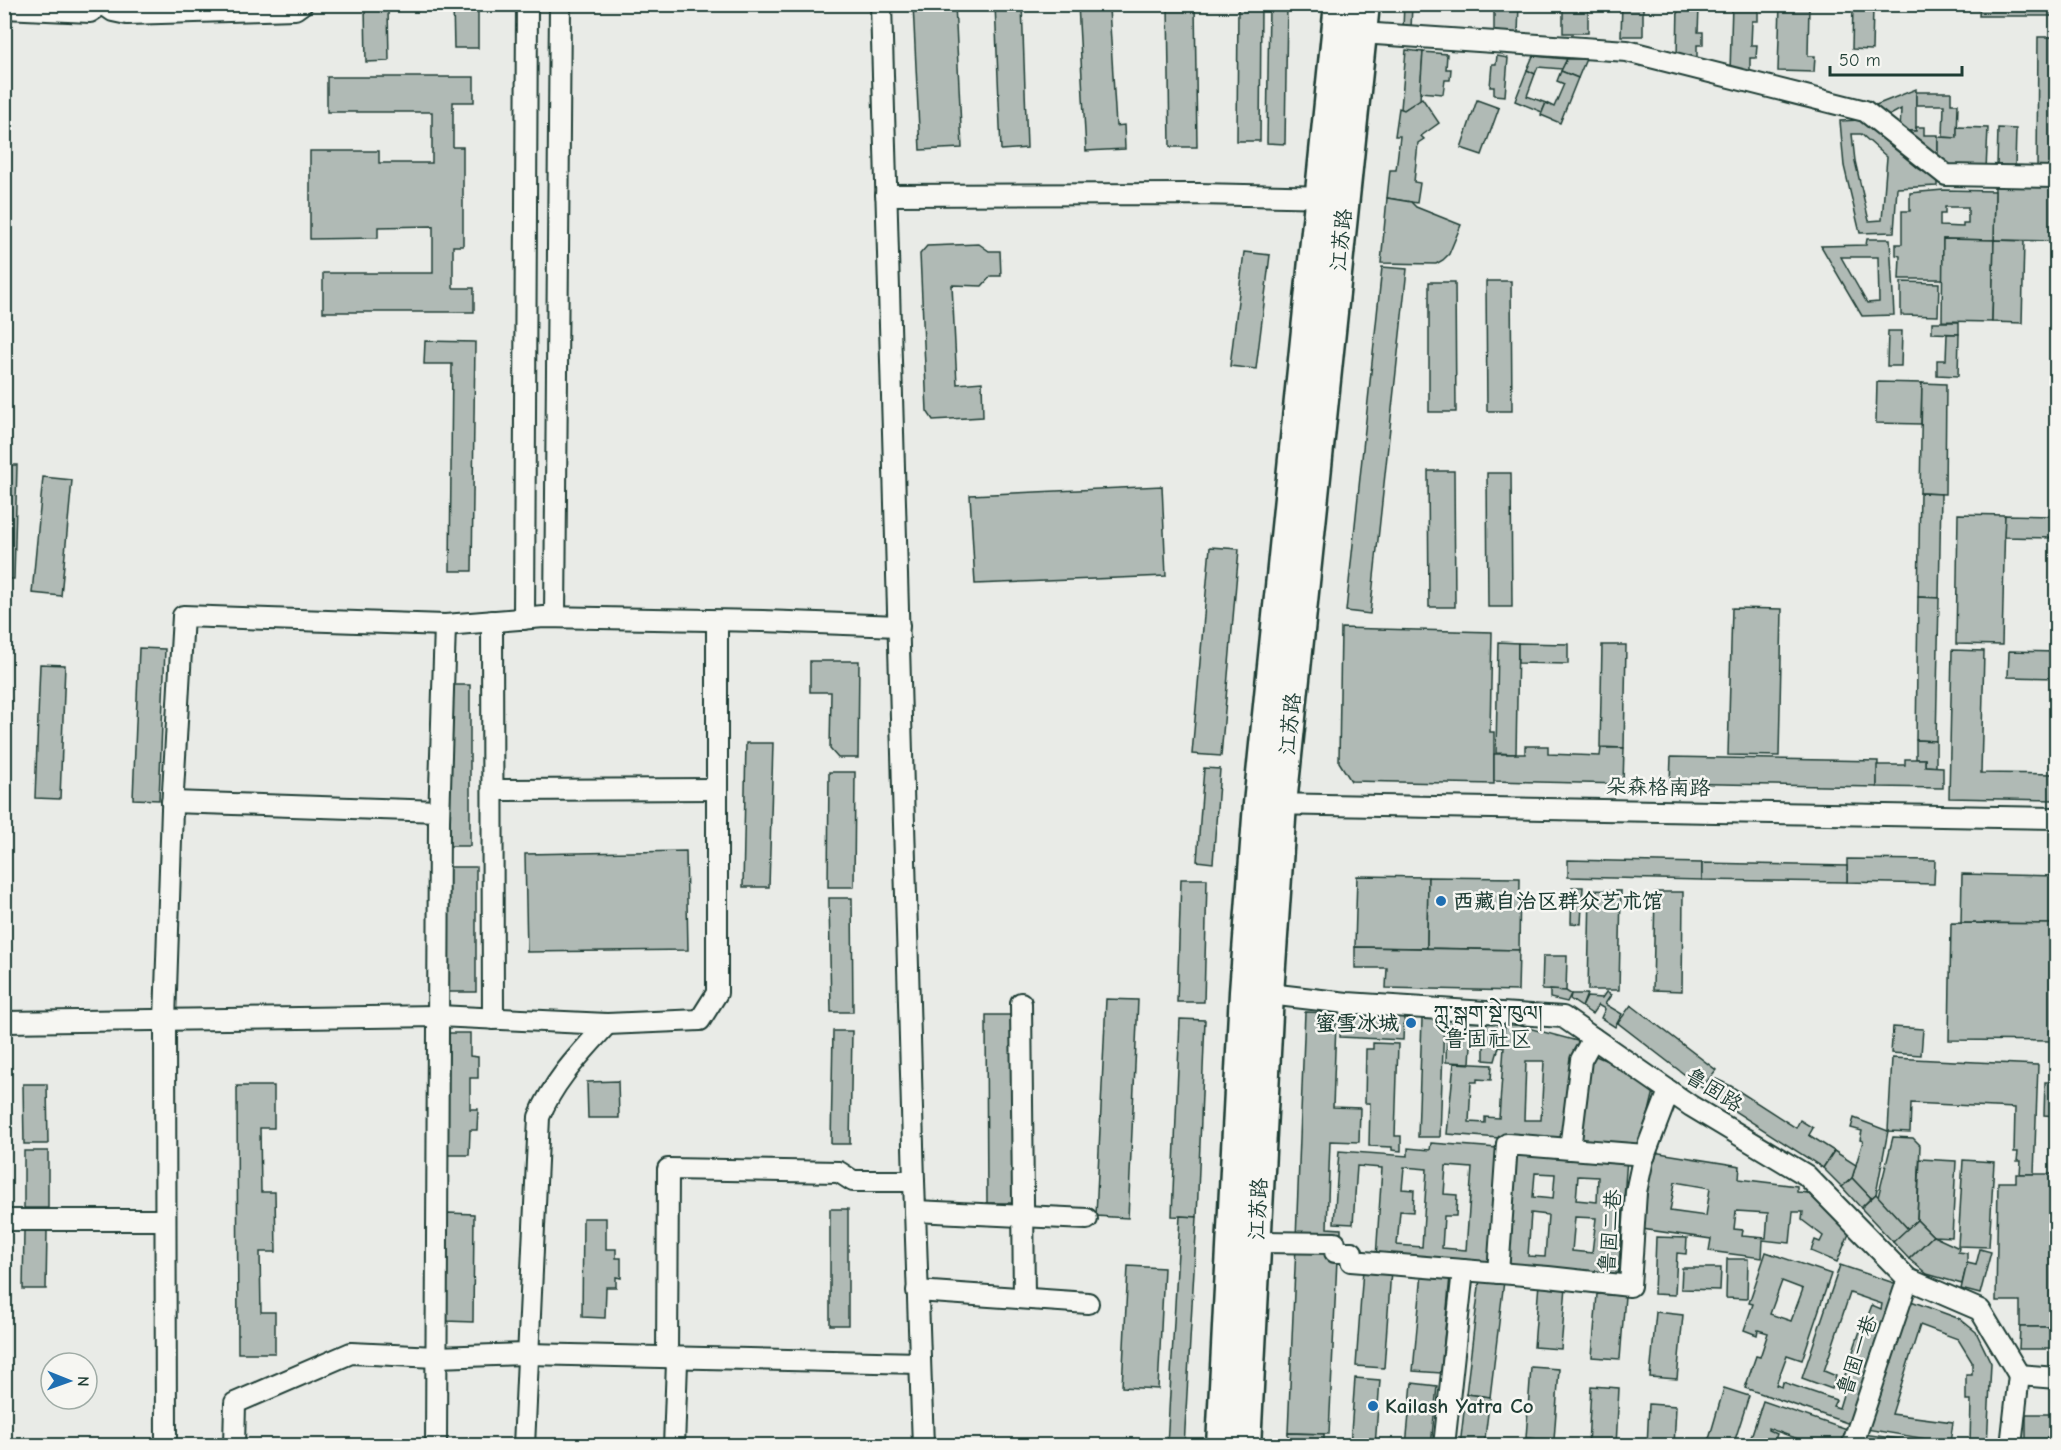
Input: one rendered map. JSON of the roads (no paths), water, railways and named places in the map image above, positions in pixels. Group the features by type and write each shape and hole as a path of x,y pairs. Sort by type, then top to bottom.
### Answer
{"highway":[{"name":"江苏路","path":"1333,197 1339,4"},
{"name":"江苏路","path":"1221,1446 1244,992 1270,804 1333,197 1365,4"},
{"name":"江苏路","path":"1246,1446 1269,994 1270,804"}],"street":[{"path":"4,9 90,12 103,4 113,11 127,14 295,9 303,4"},
{"path":"524,619 527,4"},
{"path":"555,617 560,4"},
{"path":"881,4 923,1446"},
{"path":"1361,33 1627,51 1865,111 1946,176 2056,177"},
{"path":"886,195 1198,194 1333,197"},
{"path":"166,1446 165,1020 172,802 183,616 445,625 555,617 899,626"},
{"path":"492,621 493,1019"},
{"path":"4,1022 438,1016 607,1024 700,1020 717,993 717,621"},
{"path":"436,1446 439,811 445,625"},
{"path":"493,790 717,789"},
{"path":"172,802 439,811"},
{"name":"朵森格南路","path":"1270,804 2056,818"},
{"name":"鲁固路","path":"1269,994 1347,1003 1563,1017 1691,1106 1806,1175 1908,1279 1980,1310 2019,1375"},
{"path":"1021,1003 1024,1298"},
{"path":"524,1446 539,1117 547,1096 563,1074 607,1024"},
{"path":"1570,1149 1581,1060 1593,1038"},
{"name":"鲁固二巷","path":"1256,1242 1335,1243 1335,1252 1352,1252 1351,1261 1464,1270 1499,1268 1630,1286 1636,1192 1645,1155 1669,1090"},
{"path":"1499,1268 1507,1144 1645,1155"},
{"path":"667,1356 668,1169 839,1172 853,1181 914,1181"},
{"path":"915,1211 1087,1219"},
{"path":"4,1220 164,1220"},
{"path":"1444,1446 1464,1270"},
{"name":"鲁固一巷","path":"1852,1446 1908,1279"},
{"path":"917,1291 1088,1303"},
{"path":"234,1446 235,1403 351,1353 436,1357 527,1354 667,1356 920,1364"},
{"path":"667,1356 677,1362 674,1446"},
{"path":"2011,1446 2019,1375 2056,1378"}],"place":[{"name":"西藏自治区群众艺术馆","path":"1441,901"},
{"name":"蜜雪冰城","path":"1411,1023"},
{"name":"Kailash Yatra Co","path":"1373,1406"}],"district":[{"name":"ཀླུ་སྒུག་སྡེ་ཁུལ། 鲁固社区","path":"1488,1026"}]}
